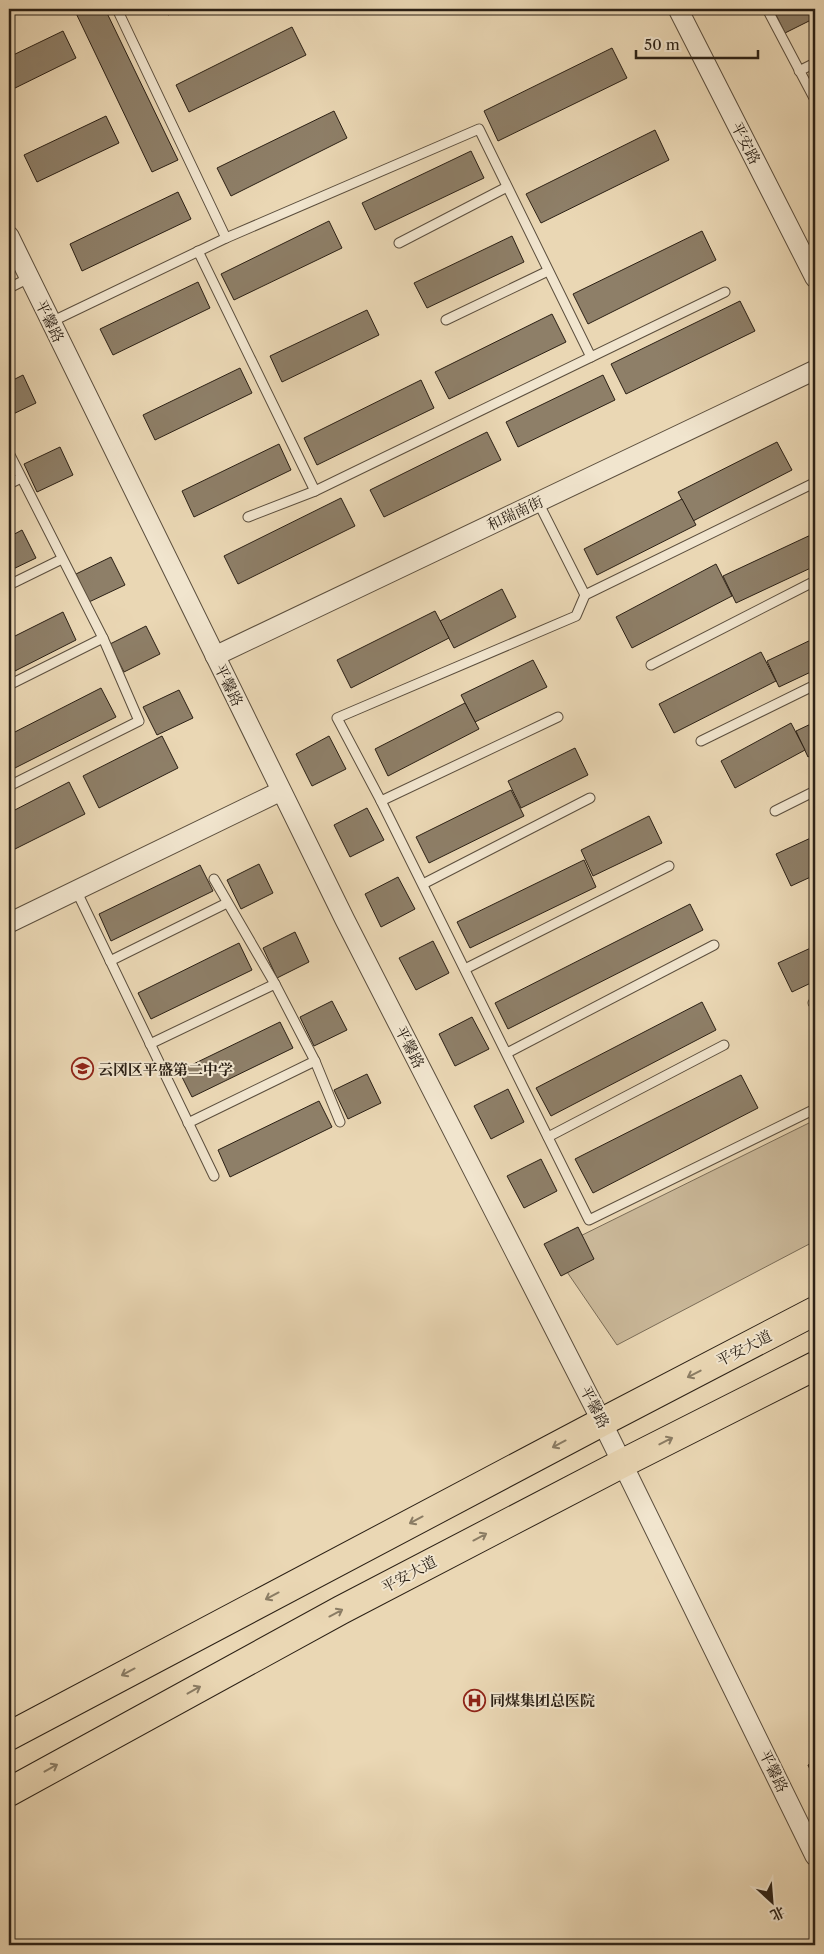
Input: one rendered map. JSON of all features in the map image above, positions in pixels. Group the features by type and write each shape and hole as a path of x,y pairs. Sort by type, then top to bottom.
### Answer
{"main road":[{"name":"平安大道","path":"9,1736 815,1311"},
{"name":"平安大道","path":"9,1792 332,1615 623,1463 815,1366"}],"street":[{"name":"平安路","path":"678,9 815,278"},
{"name":"平馨路","path":"9,236 345,920 623,1463 815,1856"},
{"name":"和瑞南街","path":"215,656 815,370"},
{"path":"9,923 281,791"}],"lane":[{"path":"117,9 226,238"},
{"path":"767,9 815,100"},
{"path":"799,71 815,63"},
{"path":"51,322 226,238 479,129 591,357"},
{"path":"399,243 507,187"},
{"path":"198,251 315,490"},
{"path":"446,320 548,271"},
{"path":"9,288 29,278"},
{"path":"248,517 315,490 725,292"},
{"path":"9,453 103,638 139,721 9,786"},
{"path":"9,484 21,478"},
{"path":"815,485 814,483 584,595 576,616 337,718 423,884 589,1220 815,1109"},
{"path":"538,502 584,595"},
{"path":"9,585 62,559"},
{"path":"651,665 815,581"},
{"path":"9,685 103,638"},
{"path":"701,741 815,685"},
{"path":"381,801 558,717"},
{"path":"775,811 815,791"},
{"path":"423,884 590,798"},
{"path":"465,969 669,866"},
{"path":"214,879 275,984 315,1061 340,1122"},
{"path":"76,890 214,1176"},
{"path":"110,961 227,902"},
{"path":"507,1054 714,946"},
{"path":"150,1044 275,984"},
{"path":"548,1137 724,1045"},
{"path":"188,1123 315,1061"}],"shaded area":[{"path":"815,1120 815,1241 617,1345 552,1250"}],"building":[{"path":"74,9 105,9 178,160 152,172"},
{"path":"165,9 181,9 168,15"},
{"path":"773,9 815,9 815,18 785,33"},
{"path":"292,27 306,55 189,112 176,85"},
{"path":"63,31 76,58 9,91 9,57"},
{"path":"612,48 627,78 498,141 484,111"},
{"path":"334,111 347,138 231,196 217,168"},
{"path":"106,116 119,143 37,182 24,155"},
{"path":"655,130 669,160 541,223 526,194"},
{"path":"471,151 484,178 375,230 362,203"},
{"path":"178,192 191,219 82,271 70,244"},
{"path":"329,221 342,248 234,300 221,274"},
{"path":"702,231 716,260 588,324 573,294"},
{"path":"512,236 524,262 427,308 414,283"},
{"path":"198,282 210,308 113,355 100,329"},
{"path":"740,301 755,331 626,394 611,364"},
{"path":"367,310 379,335 282,382 270,356"},
{"path":"552,314 566,342 449,399 435,372"},
{"path":"240,368 252,393 155,440 143,415"},
{"path":"23,375 36,403 9,416 9,382"},
{"path":"603,375 615,400 518,447 506,422"},
{"path":"421,380 434,408 317,465 304,438"},
{"path":"487,432 501,460 384,517 370,490"},
{"path":"777,442 792,470 693,521 678,492"},
{"path":"279,444 291,470 194,517 182,491"},
{"path":"60,447 73,475 37,492 24,464"},
{"path":"341,498 355,526 238,584 224,556"},
{"path":"682,499 696,525 597,575 584,549"},
{"path":"22,530 36,558 9,571 9,537"},
{"path":"815,533 815,566 736,603 723,576"},
{"path":"111,557 125,585 89,602 76,574"},
{"path":"716,564 732,596 632,648 616,617"},
{"path":"502,589 516,617 454,648 440,621"},
{"path":"435,611 449,638 351,688 337,660"},
{"path":"63,612 76,640 9,674 9,639"},
{"path":"146,626 160,654 124,672 110,644"},
{"path":"815,638 815,670 779,687 767,661"},
{"path":"761,652 776,681 674,733 659,704"},
{"path":"533,660 547,687 475,722 461,695"},
{"path":"101,688 116,717 9,771 9,735"},
{"path":"179,690 193,718 157,735 143,707"},
{"path":"465,703 479,729 388,776 375,749"},
{"path":"815,722 815,753 808,757 796,731"},
{"path":"791,723 805,750 735,788 721,761"},
{"path":"162,736 178,768 99,808 83,776"},
{"path":"329,736 346,769 312,786 296,754"},
{"path":"575,748 588,775 521,808 508,781"},
{"path":"69,782 85,814 9,852 9,813"},
{"path":"511,790 524,816 429,863 416,837"},
{"path":"367,808 384,840 350,857 334,825"},
{"path":"649,816 662,843 593,876 581,850"},
{"path":"815,836 815,875 791,886 776,854"},
{"path":"584,860 596,887 470,948 457,922"},
{"path":"259,864 273,893 241,909 227,880"},
{"path":"200,865 213,891 111,941 99,914"},
{"path":"398,877 415,909 381,927 365,894"},
{"path":"690,904 703,930 508,1029 495,1003"},
{"path":"295,932 309,962 277,978 263,948"},
{"path":"433,941 449,973 416,990 399,958"},
{"path":"239,943 252,970 151,1019 138,993"},
{"path":"815,946 815,981 792,992 778,963"},
{"path":"332,1001 347,1030 314,1046 300,1017"},
{"path":"702,1002 716,1030 551,1116 536,1088"},
{"path":"472,1017 489,1049 455,1066 439,1034"},
{"path":"280,1022 293,1048 192,1097 179,1071"},
{"path":"367,1074 381,1103 348,1119 334,1090"},
{"path":"741,1075 758,1108 593,1193 575,1159"},
{"path":"508,1089 524,1122 491,1139 474,1106"},
{"path":"319,1101 332,1127 230,1177 218,1150"},
{"path":"541,1159 557,1191 524,1208 507,1176"},
{"path":"578,1227 594,1259 561,1276 544,1244"},
{"path":"815,1762 815,1781 808,1765"}],"place":[{"name":"云冈区平盛第二中学","path":"82,1069"},
{"name":"同煤集团总医院","path":"474,1700"}]}
